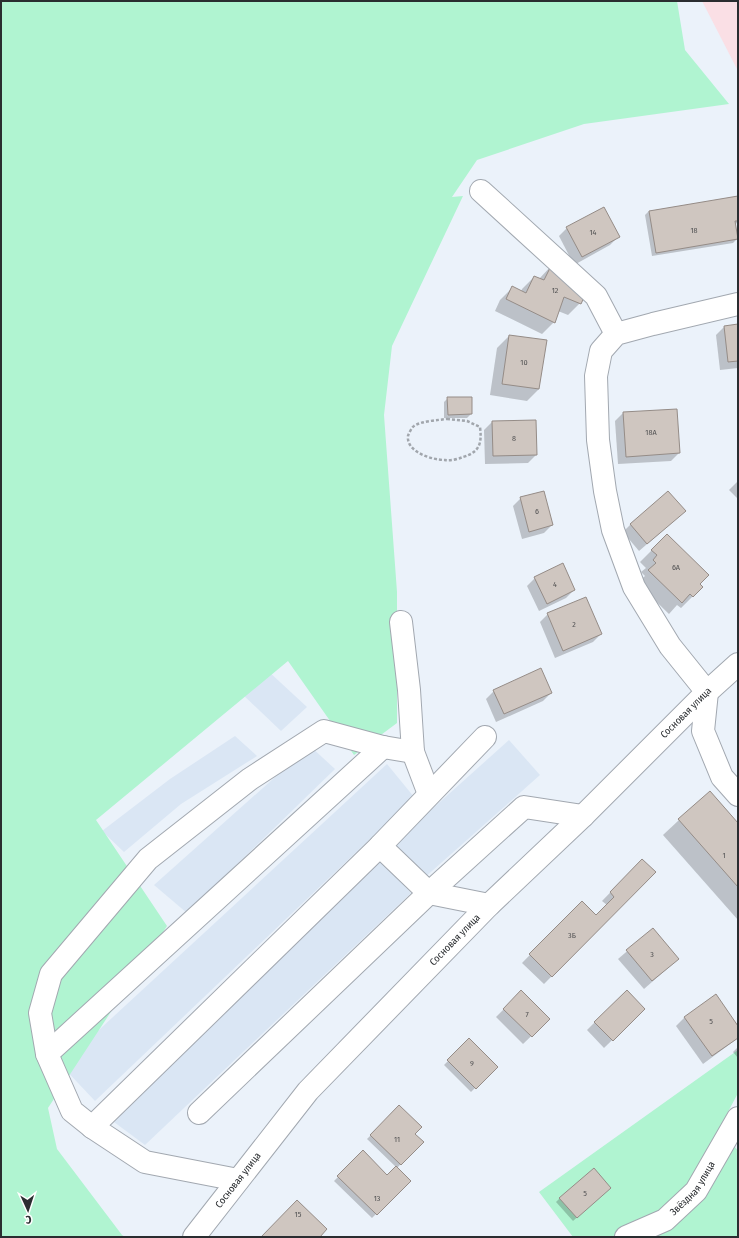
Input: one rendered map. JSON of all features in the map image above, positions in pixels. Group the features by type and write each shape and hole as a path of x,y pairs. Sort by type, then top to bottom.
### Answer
{"street":[{"path":"481,191 596,296 616,334"},
{"path":"738,304 616,334 601,351 596,376 598,440 605,491 613,530 634,587 670,646 707,692 703,731 722,777 738,795"},
{"path":"401,622 409,690 413,752 429,794"},
{"name":"Сосновая улица","path":"202,1234 238,1180 308,1091 489,905 583,816 707,692 734,674"},
{"path":"238,1180 145,1162 92,1127 72,1111 47,1054 40,1013 51,974 148,859 250,779 324,731 383,747 413,752"},
{"path":"92,1127 380,846 485,736"},
{"path":"47,1054 383,747"},
{"path":"199,1113 429,893 524,807 583,816"},
{"path":"380,846 429,893 489,905"},
{"name":"Звёздная улица","path":"626,1237 665,1220 696,1191 738,1118"}],"path":[{"path":"447,418 467,421 480,427 481,438 478,449 471,455 458,459 445,460 425,456 414,450 408,442 408,434 414,426 429,421 447,418"}],"shaded area":[{"path":"702,1 738,1 737,69"},
{"path":"229,635 307,707 281,731 202,656"},
{"path":"235,736 257,756 181,804 124,852 102,831 170,779"},
{"path":"509,740 540,775 423,879 392,845"},
{"path":"310,746 335,769 187,913 154,885"},
{"path":"387,764 414,797 95,1101 61,1065"},
{"path":"380,859 411,893 145,1145 114,1122"}],"green space":[{"path":"1,1 677,1 685,50 729,104 584,124 477,160 452,197 463,196 392,346 384,415 397,592 397,723 354,755 288,661 96,820 167,926 48,1108 57,1149 125,1237 1,1237"},
{"path":"738,1050 738,1093 720,1127 738,1151 738,1237 573,1237 539,1192"}],"building":[{"path":"738,196 738,221 735,221 738,239 656,253 649,211"},
{"path":"604,207 620,237 582,257 566,227"},
{"path":"552,264 586,293 581,304 564,297 555,323 506,299 512,286 526,293 534,276 544,280"},
{"path":"738,324 738,361 728,362 724,326"},
{"path":"509,335 547,340 539,389 502,384"},
{"path":"447,397 472,397 472,414 448,415"},
{"path":"677,409 680,453 626,457 623,412"},
{"path":"536,420 537,455 493,456 492,421"},
{"path":"544,491 553,525 529,532 520,497"},
{"path":"668,491 686,511 647,544 630,524"},
{"path":"667,534 709,575 700,584 703,587 693,597 690,594 682,603 648,570 656,563 653,560 657,555 651,550"},
{"path":"563,563 575,590 547,604 534,577"},
{"path":"586,597 602,634 563,651 547,613"},
{"path":"541,668 552,693 504,714 493,690"},
{"path":"710,791 738,823 738,887 678,819"},
{"path":"642,859 656,872 552,977 529,954 582,901 596,915 614,897 610,892"},
{"path":"653,928 679,959 652,981 626,950"},
{"path":"521,990 550,1019 532,1037 503,1009"},
{"path":"627,990 645,1009 613,1041 594,1022"},
{"path":"716,994 738,1026 738,1038 712,1056 684,1017"},
{"path":"469,1038 498,1067 476,1089 447,1060"},
{"path":"399,1105 422,1127 415,1134 424,1142 401,1165 370,1135"},
{"path":"363,1150 387,1175 396,1166 411,1181 377,1215 337,1176"},
{"path":"594,1168 611,1188 577,1218 559,1198"},
{"path":"297,1200 327,1229 320,1237 261,1237"}]}
